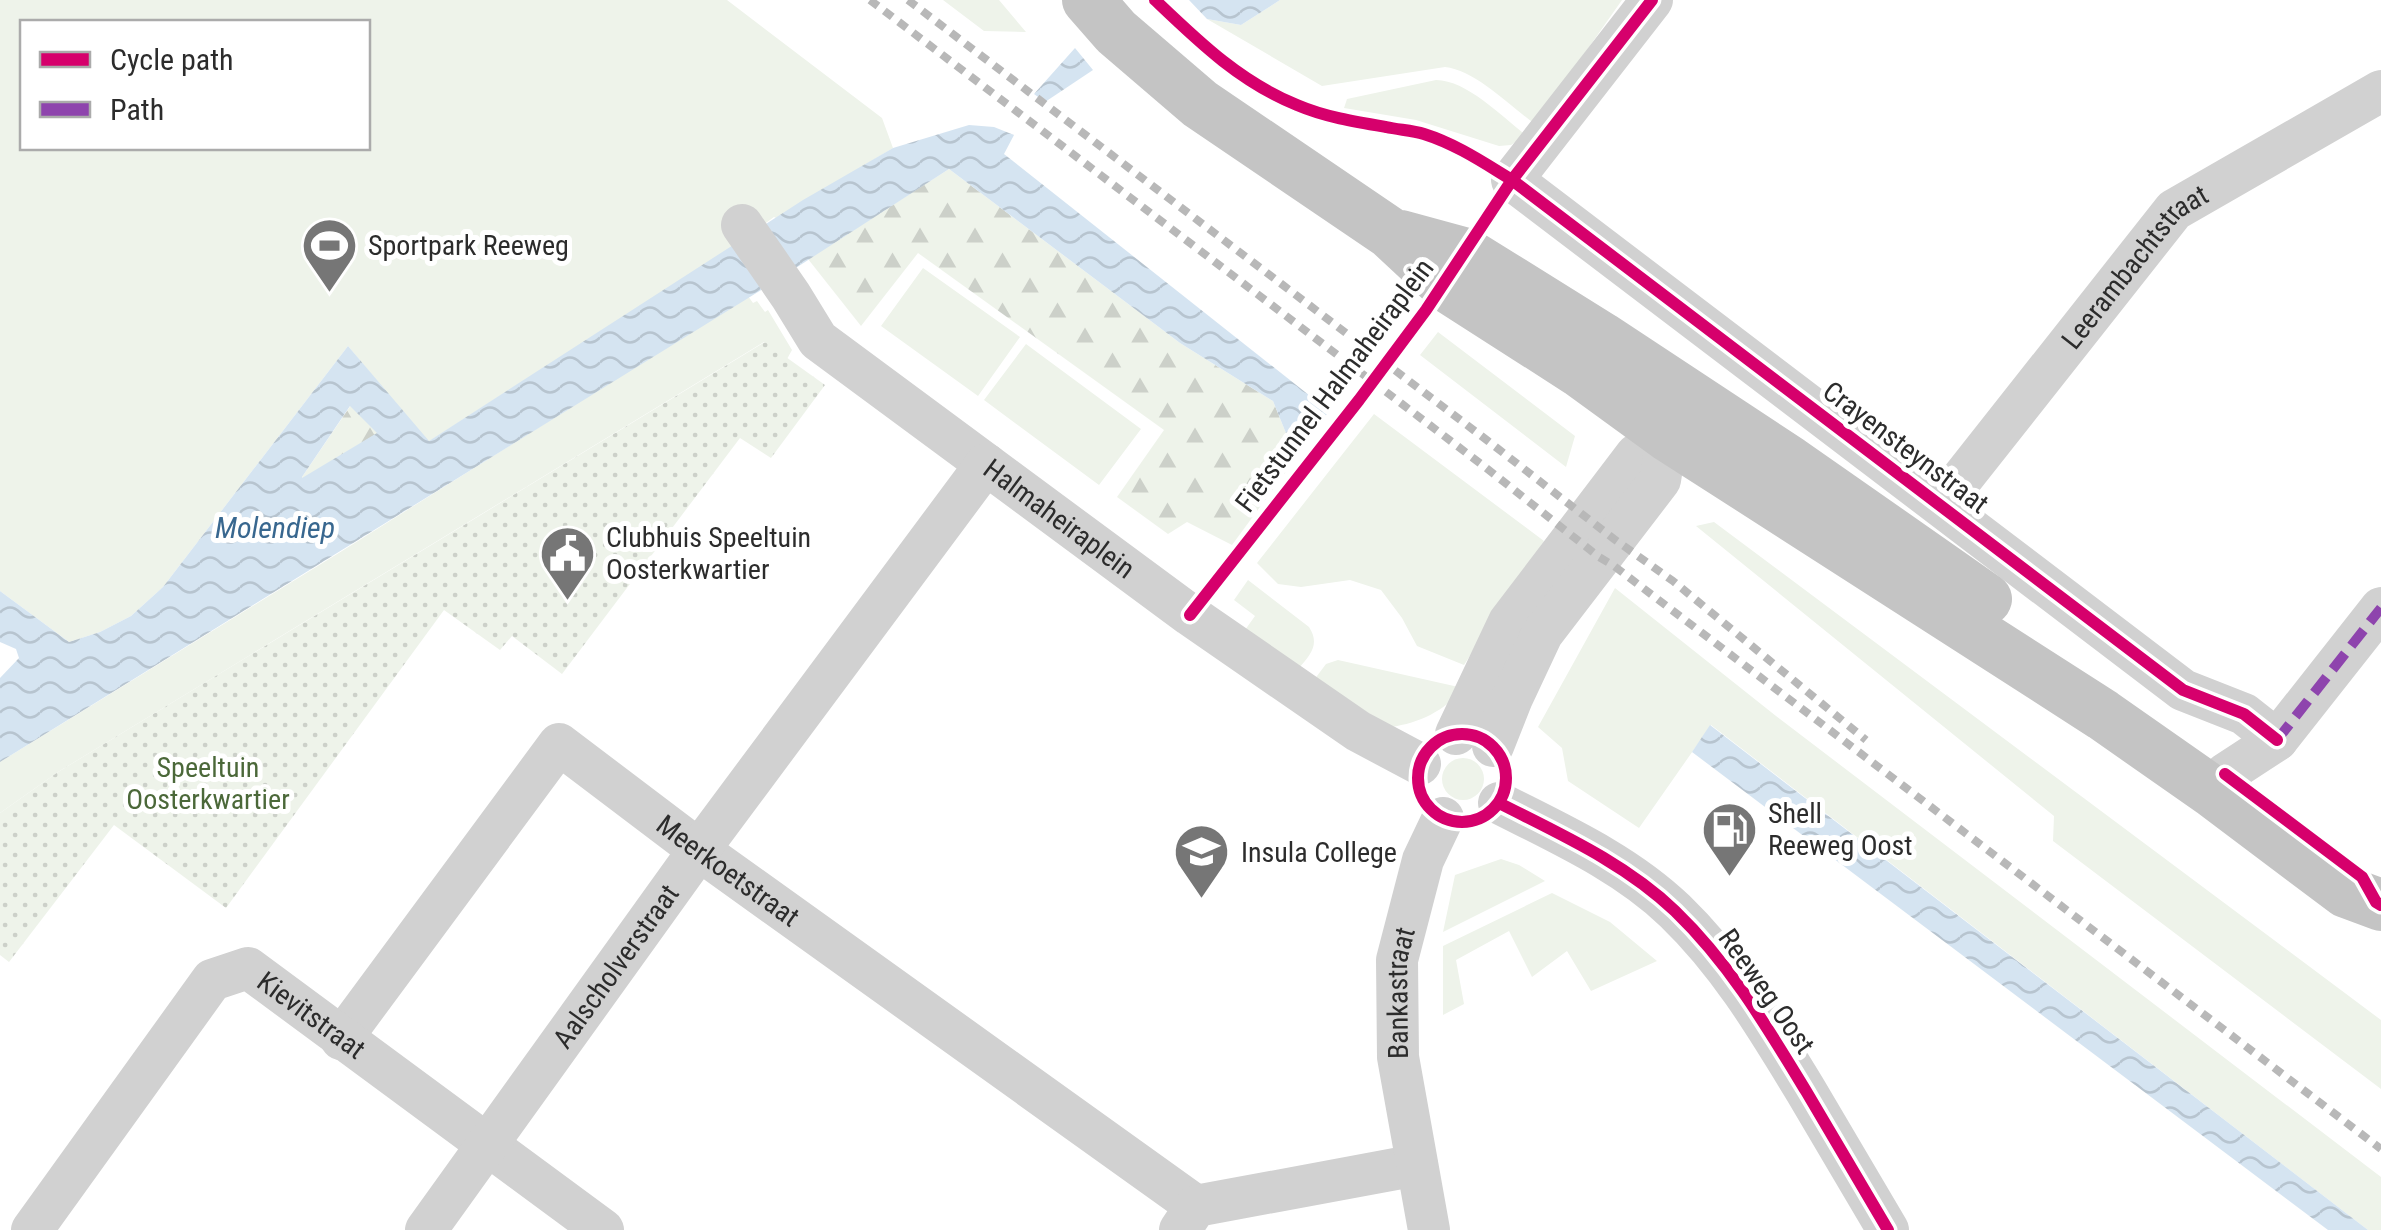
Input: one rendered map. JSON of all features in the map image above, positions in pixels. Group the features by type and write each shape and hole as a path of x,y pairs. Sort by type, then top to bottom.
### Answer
{"main road":[{"path":"1088,0 1116,32 1200,104 1390,233 1448,287 1579,371 1678,416 2103,715 2219,783 2346,892 2379,904"}],"street":[{"name":"Crayensteynstraat","path":"1652,0 1512,180 2183,690 2244,714 2277,740"},
{"name":"Leerambachtstraat","path":"1941,505 2174,210 2381,91"},
{"name":"Halmaheiraplein","path":"742,225 818,340 1190,615 1358,731 1420,764"},
{"path":"1475,740 1512,698 1542,634 1660,480 1678,416"},
{"name":"Aalscholverstraat","path":"426,1230 700,850 986,464"},
{"path":"2219,783 2277,740 2381,608"},
{"path":"1475,740 1501,756 1507,780 1504,792 1490,813 1467,823 1443,818 1424,801 1417,776 1420,764 1434,743 1475,740"},
{"name":"Meerkoetstraat","path":"341,1039 559,744 1188,1218 1416,1165"},
{"name":"Reeweg Oost","path":"1499,803 1622,869 1674,910 1725,964 1769,1029 1888,1230"},
{"name":"Bankastraat","path":"1429,1230 1398,1057 1397,960 1423,860 1443,818"},
{"name":"Kievitstraat","path":"32,1230 212,980 248,968 603,1230"}],"green space":[{"name":"Sportpark Reeweg","path":"0,0 727,0 882,118 893,148 774,217 428,442 348,346 163,587 131,616 69,642 0,591"},
{"path":"943,0 999,0 1026,32 984,31"},
{"path":"1280,0 1622,0 1535,124 1480,82 1445,67 1322,86 1207,19 1241,25"},
{"path":"1436,80 1472,93 1526,135 1511,145 1499,146 1416,120 1344,108 1347,99"},
{"path":"949,169 1180,343 1273,401 1296,458 1232,545 1187,522 1168,534 1117,497 1164,430 918,253 861,326 808,259"},
{"path":"923,268 1020,337 978,396 881,326"},
{"path":"748,296 765,312 768,310 792,350 787,359 764,342 58,772 0,813 0,762"},
{"path":"1438,332 1575,436 1566,467 1420,355"},
{"name":"Speeltuin Oosterkwartier","path":"765,342 825,385 771,458 740,438 562,674 512,636 500,650 444,610 226,908 114,825 9,962 0,955 0,813 58,772"},
{"path":"1026,344 1141,429 1099,485 984,400"},
{"path":"351,405 378,433 300,480"},
{"path":"1374,414 1544,541 1464,665 1417,646 1381,590 1350,580 1301,587 1278,584 1257,563"},
{"path":"1714,522 2381,1020 2381,1089 2053,841 2054,816 1696,526"},
{"path":"1248,580 1309,627 1314,644 1299,668 1245,630 1255,616 1234,600"},
{"path":"1615,588 1776,716 2381,1177 2381,1230 2368,1230 1711,725 1639,828 1568,781 1562,748 1538,727"},
{"path":"1338,660 1463,688 1431,715 1391,727 1314,680 1326,664"},
{"path":"1463,758 1478,764 1484,779 1478,794 1463,800 1448,794 1442,779 1448,764"},
{"path":"1501,859 1545,881 1443,932 1455,875"},
{"path":"1552,893 1610,922 1657,961 1591,991 1567,951 1532,977 1509,931 1456,960 1464,1004 1443,1015 1443,946"}],"water":[{"path":"1189,0 1280,0 1241,25 1207,19"},
{"path":"1075,48 1093,70 1045,102 1034,94"},
{"name":"Molendiep","path":"969,125 994,127 1014,135 1004,154 1329,411 1296,458 1273,401 1180,343 949,169 771,284 0,762 0,678 19,658 16,649 0,642 0,591 69,642 131,616 163,587 348,346 429,441 803,200 893,148","holes":["350,406 377,433 302,478"]},
{"path":"1710,725 2368,1230 2328,1230 1692,752"}],"railway":[{"path":"870,0 2381,1149"},
{"path":"908,0 1673,581 1866,740"}],"marked path":[{"path":"2277,740 2381,608"}],"cycle path":[{"path":"1155,0 1221,60 1276,96 1330,116 1436,138 1512,180 2183,690 2244,714 2277,740"},
{"name":"Fietstunnel Halmaheiraplein","path":"1190,615 1359,400 1426,310 1512,180 1652,0"},
{"path":"1453,734 1471,734 1487,741 1499,753 1506,778 1499,803 1487,815 1471,822 1453,822 1437,815 1425,803 1418,787 1418,769 1425,753 1437,741 1453,734"},
{"path":"2225,774 2362,877 2381,905"},
{"path":"1499,803 1635,878 1695,931 1762,1020 1888,1230"}],"place":[{"name":"Sportpark Reeweg","path":"329,294"},
{"name":"Clubhuis Speeltuin Oosterkwartier","path":"567,602"},
{"name":"Shell Reeweg Oost","path":"1729,878"},
{"name":"Insula College","path":"1202,901"}]}
